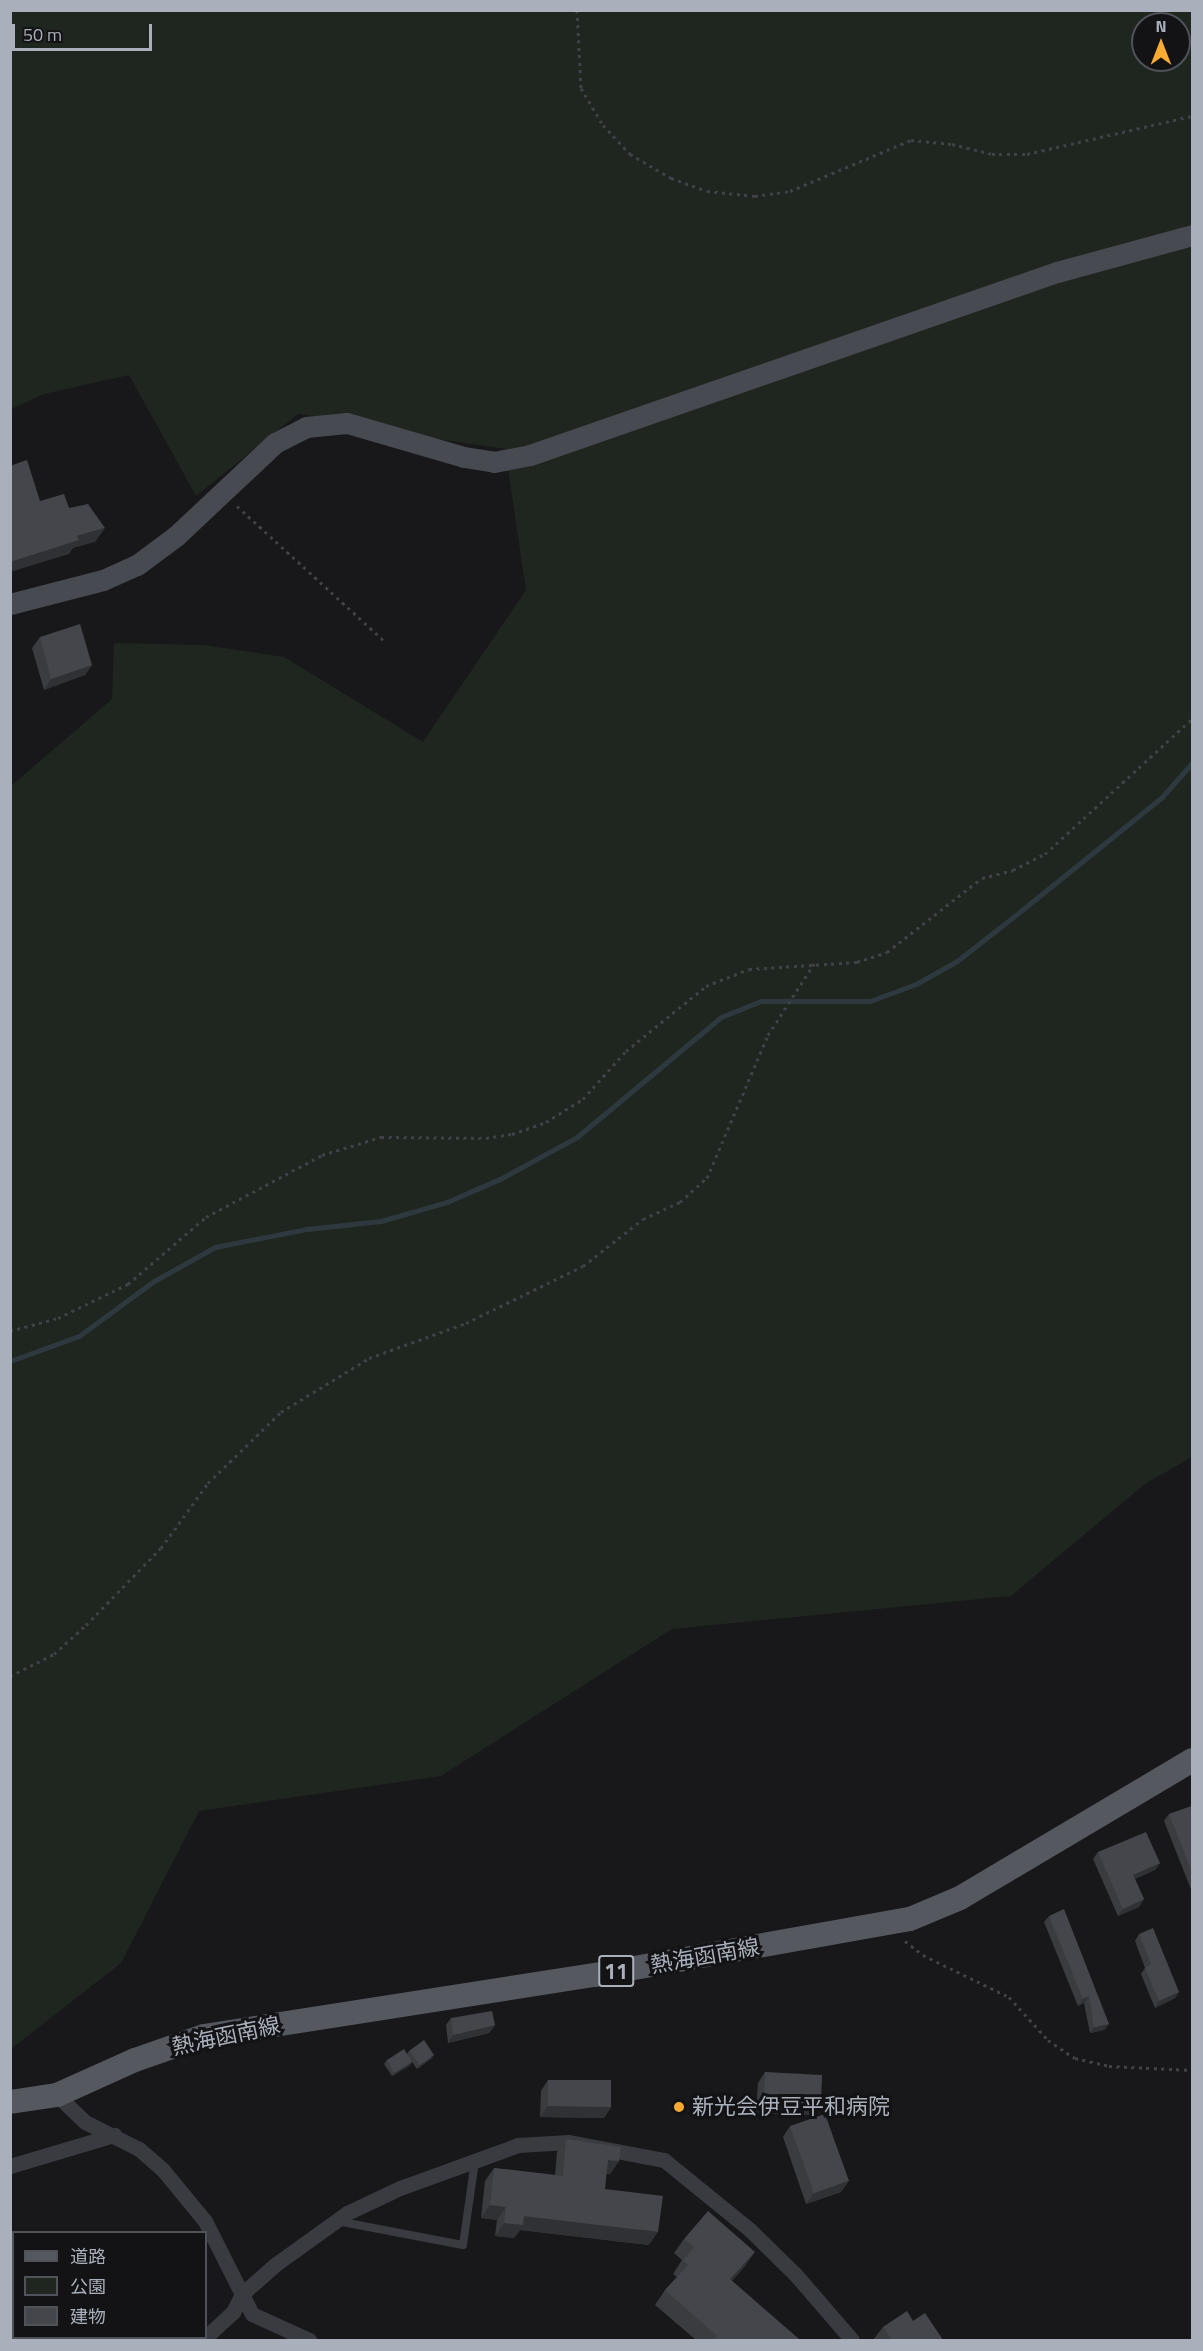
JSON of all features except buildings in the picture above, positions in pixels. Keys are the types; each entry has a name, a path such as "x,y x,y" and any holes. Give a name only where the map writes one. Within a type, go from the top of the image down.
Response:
{"main road":[{"name":"熱海函南線","path":"10,2102 57,2095 135,2060 204,2036 890,1924 960,1898 1192,1760"}],"street":[{"path":"10,604 103,580 137,565 275,443 306,427 347,423 464,457 494,462 531,455 1057,272 1192,235"},
{"path":"57,2095 91,2125 114,2135 146,2154 196,2207 242,2295 257,2318 309,2340"},
{"path":"10,2166 114,2135"},
{"path":"207,2335 233,2312 242,2295 299,2245 334,2221 371,2200 474,2161 518,2145 543,2142 606,2146 664,2160 749,2229 795,2274 852,2340"}],"lane":[{"path":"334,2221 463,2246 474,2161"}],"path":[{"path":"577,10 581,88 603,125 630,154 671,178 707,191 755,196 790,191 911,140 952,144 992,154 1027,154 1192,116"},
{"path":"222,492 382,640"},
{"path":"10,1331 58,1318 128,1284 206,1217 322,1155 381,1137 486,1138 512,1134 546,1122 583,1099 626,1051 706,986 749,969 857,962 887,952 982,878 1013,870 1045,854 1192,719"},
{"path":"10,1676 54,1654 86,1625 161,1548 208,1483 281,1412 369,1358 466,1323 583,1266 643,1219 680,1202 707,1178 717,1160 768,1035 814,964"},
{"path":"890,1924 924,1955 1009,1997 1048,2040 1075,2058 1109,2066 1192,2070"}],"green space":[{"path":"11,11 1192,11 1192,1457 1145,1484 1011,1596 672,1629 441,1776 199,1811 121,1963 11,2049 11,786 112,699 114,643 203,645 284,657 423,742 526,590 505,449 417,436 386,425 298,414 196,496 129,375 44,394 11,409"}],"waterway":[{"path":"10,1361 79,1336 154,1281 215,1247 307,1229 381,1221 447,1202 500,1179 577,1137 721,1017 761,1001 870,1001 916,984 957,961 1022,910 1162,797 1192,763"}],"place":[{"name":"新光会伊豆平和病院","path":"679,2107"}]}
